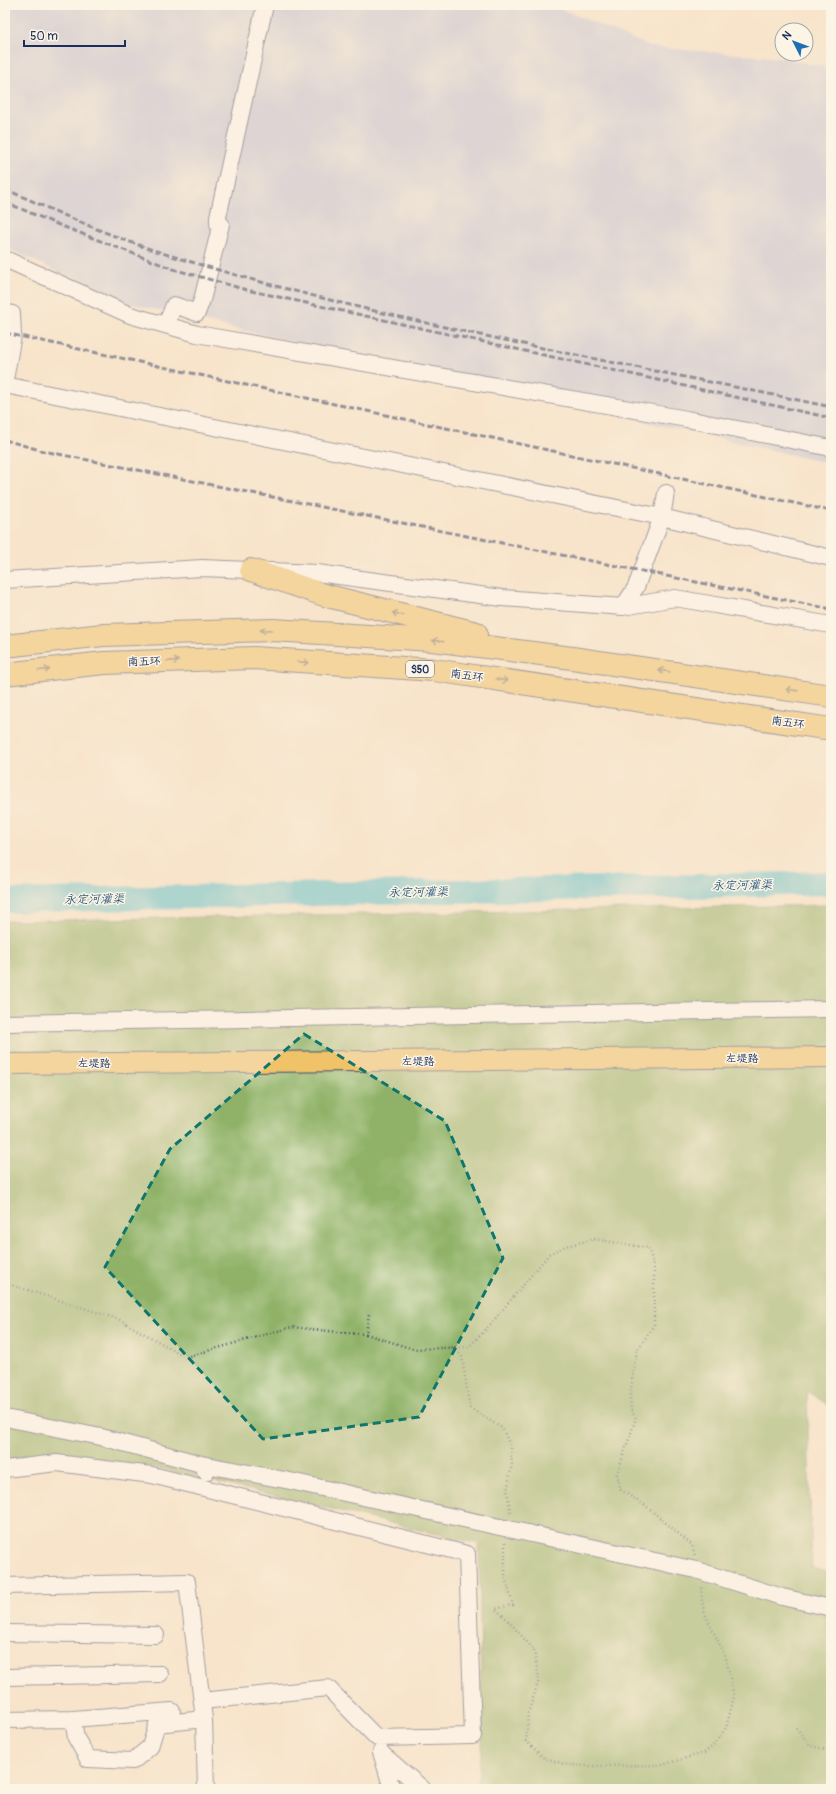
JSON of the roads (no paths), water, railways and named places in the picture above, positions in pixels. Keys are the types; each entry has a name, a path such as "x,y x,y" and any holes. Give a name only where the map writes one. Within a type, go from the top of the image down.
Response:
{"highway":[{"path":"251,570 324,595 572,658"},
{"path":"5,646 103,635 273,630 432,640 572,658 831,696"},
{"name":"南五环","path":"5,674 104,662 254,658 434,670 831,729"}],"main road":[{"name":"左堤路","path":"5,1064 831,1057"}],"street":[{"path":"166,326 174,305 197,313 202,300 221,224 218,223 218,217 265,5"},
{"path":"5,259 130,315 197,334 686,420 831,448"},
{"path":"5,312 12,314 13,334 5,380"},
{"path":"5,385 662,517 831,558"},
{"path":"623,607 636,587 662,517 666,493"},
{"path":"5,580 202,568 317,573 502,598 623,607 675,598 831,626"},
{"path":"5,1023 831,1009"},
{"path":"5,1418 101,1437 201,1464 290,1481 700,1572 782,1597 831,1608"},
{"path":"5,1469 57,1464 152,1475 467,1554 473,1736 379,1745"},
{"path":"201,1464 211,1481"},
{"path":"5,1586 187,1582 204,1719 206,1789"},
{"path":"5,1634 156,1635"},
{"path":"5,1677 160,1674"},
{"path":"202,1701 328,1688 379,1745 423,1789"},
{"path":"5,1720 73,1719 172,1711"},
{"path":"73,1719 76,1738 88,1759 132,1761 150,1747 157,1724 204,1719"},
{"path":"379,1745 392,1789"}],"waterway":[{"name":"永定河灌渠","path":"5,901 831,883"}],"railway":[{"path":"5,189 80,222 156,251 239,276 322,298 491,337 831,407"},
{"path":"5,202 54,223 173,269 247,290 831,418"},
{"path":"5,333 831,511"},
{"path":"5,440 43,451 831,609"}]}
